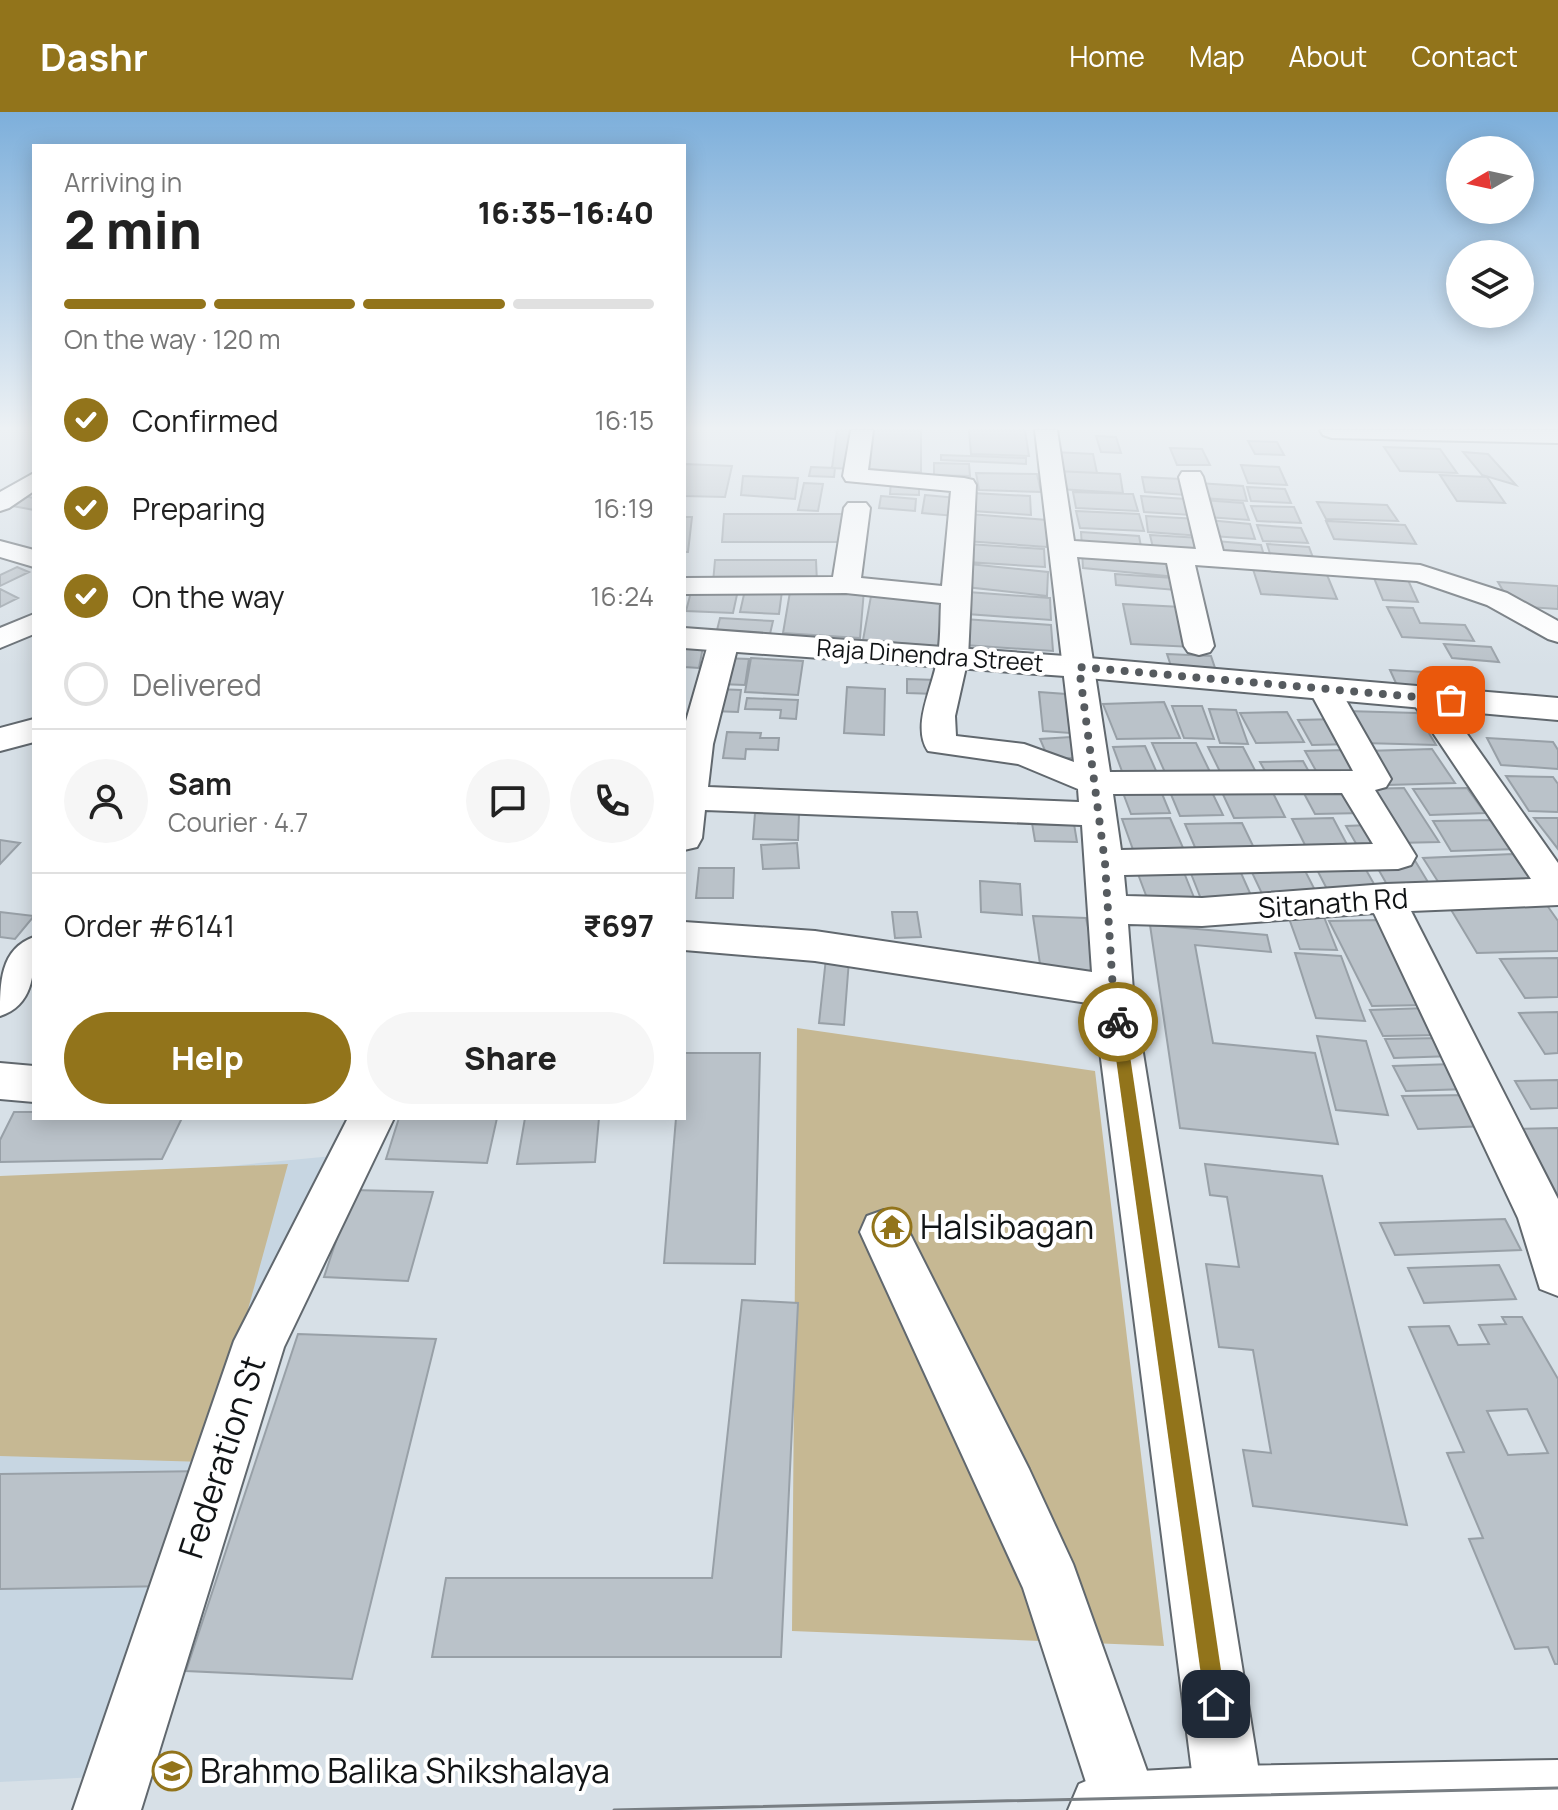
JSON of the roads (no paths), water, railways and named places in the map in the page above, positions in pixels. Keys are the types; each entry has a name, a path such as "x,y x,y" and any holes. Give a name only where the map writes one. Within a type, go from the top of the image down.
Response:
{"main road":[{"name":"Raja Dinendra Street","path":"686,638 1079,667 1558,709"},
{"path":"0,740 32,731"},
{"path":"1117,1809 1230,1803 1558,1797"}],"street":[{"path":"846,585 857,509"},
{"path":"962,509 953,658 939,716 940,744 1024,754 1096,798"},
{"path":"1056,509 1105,863 1113,991 1230,1803"},
{"path":"1199,509 1212,559"},
{"path":"1061,548 1420,573 1497,599 1558,633"},
{"path":"0,549 32,556"},
{"path":"1179,556 1199,646"},
{"path":"686,586 846,585 955,596"},
{"path":"0,639 32,624"},
{"path":"686,827 691,798 690,745 724,641"},
{"path":"691,798 1096,798 1374,779 1324,688"},
{"path":"1425,697 1558,891"},
{"path":"1105,863 1398,856 1353,782"},
{"name":"Sitanath Rd","path":"1109,910 1202,912 1386,898 1558,891"},
{"path":"1386,898 1542,1217 1558,1272"},
{"path":"686,936 815,946 964,971 1113,991"},
{"path":"0,1000 25,954"},
{"path":"0,1081 32,1084"},
{"name":"Federation St","path":"107,1810 260,1341 370,1120"},
{"path":"884,1232 1009,1489 1052,1585 1117,1809"}],"tram line":[{"path":"614,1810 1558,1788"}],"place":[{"name":"Halsibagan","path":"892,1227"},
{"name":"Brahmo Balika Shikshalaya","path":"172,1771"}]}
